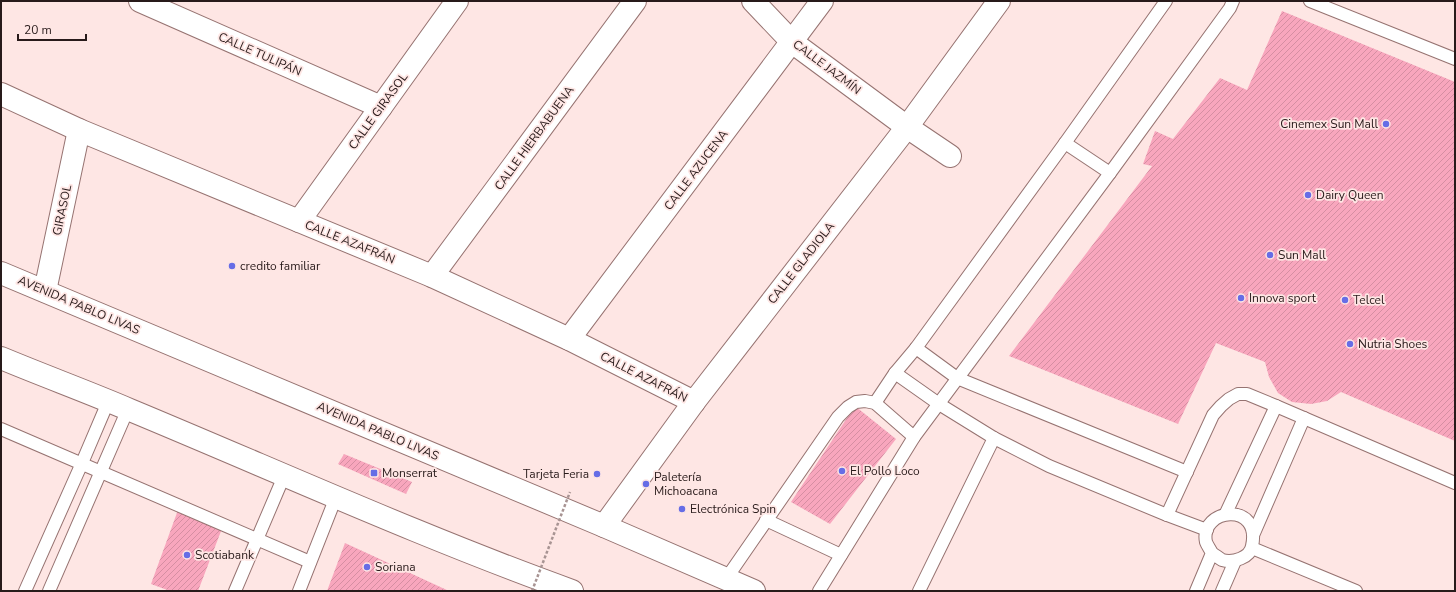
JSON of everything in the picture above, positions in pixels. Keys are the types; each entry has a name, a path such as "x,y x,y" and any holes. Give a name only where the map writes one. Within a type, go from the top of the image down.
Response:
{"street":[{"name":"CALLE TULIPÁN","path":"140,1 381,107"},
{"name":"CALLE GIRASOL","path":"299,221 457,1"},
{"name":"CALLE HIERBABUENA","path":"432,276 635,1"},
{"name":"CALLE JAZMÍN","path":"753,1 792,42 907,127 950,156"},
{"name":"CALLE AZUCENA","path":"569,339 822,1"},
{"name":"CALLE GLADIOLA","path":"604,526 694,402 907,127 999,1"},
{"name":"CALLE AZAFRÁN","path":"1,94 79,130 432,276 569,339 694,402"},
{"name":"GIRASOL","path":"45,291 79,130"},
{"name":"AVENIDA PABLO LIVAS","path":"1,273 604,526 754,591"},
{"path":"1,358 128,409 284,476 508,568 572,591"}],"lane":[{"path":"875,403 895,373 916,348 1065,143 1166,1"},
{"path":"819,591 914,437 1110,174 1230,8 1233,1"},
{"path":"1310,1 1455,59"},
{"path":"1065,143 1110,174"},
{"path":"916,348 957,378 1187,472"},
{"path":"895,373 939,404 994,438 1049,466 1207,530"},
{"path":"1167,515 1213,415 1229,399 1238,394 1247,394 1455,483"},
{"path":"726,579 838,417 848,407 856,402 865,401 875,403 914,437"},
{"path":"25,591 108,402"},
{"path":"1226,514 1276,406"},
{"path":"49,591 128,409"},
{"path":"1254,533 1249,521 1238,514 1226,514 1214,519 1207,530 1206,542 1212,553 1222,560 1235,561 1246,555 1252,548 1254,533 1304,418"},
{"path":"1,429 310,562"},
{"path":"918,591 994,438"},
{"path":"235,591 284,476"},
{"path":"299,591 336,497"},
{"path":"766,520 841,555"},
{"path":"55,524 75,532"},
{"path":"1252,548 1356,591"},
{"path":"1196,591 1212,553"},
{"path":"1222,591 1235,561"}],"path":[{"path":"532,591 570,492"}],"building":[{"name":"Sun Mall","path":"1282,11 1455,82 1455,441 1341,392 1327,401 1311,404 1292,402 1278,393 1269,377 1265,362 1216,343 1178,424 1009,356 1152,166 1143,164 1155,131 1173,139 1220,78 1247,90"},
{"name":"El Pollo Loco","path":"855,406 896,439 830,524 791,502"},
{"name":"Monserrat","path":"344,454 412,482 406,494 338,464"},
{"name":"Scotiabank","path":"178,510 223,526 198,591 170,591 151,584"},
{"name":"Soriana","path":"345,543 449,591 327,591"}],"place":[{"name":"Cinemex Sun Mall","path":"1386,124"},
{"name":"Dairy Queen","path":"1308,195"},
{"name":"Sun Mall","path":"1270,255"},
{"name":"credito familiar","path":"232,266"},
{"name":"Innova sport","path":"1241,298"},
{"name":"Telcel","path":"1345,300"},
{"name":"Nutria Shoes","path":"1350,344"},
{"name":"El Pollo Loco","path":"842,471"},
{"name":"Monserrat","path":"374,473"},
{"name":"Tarjeta Feria","path":"597,474"},
{"name":"Paletería Michoacana","path":"646,484"},
{"name":"Electrónica Spin","path":"682,509"},
{"name":"Scotiabank","path":"187,555"},
{"name":"Soriana","path":"367,567"}]}
